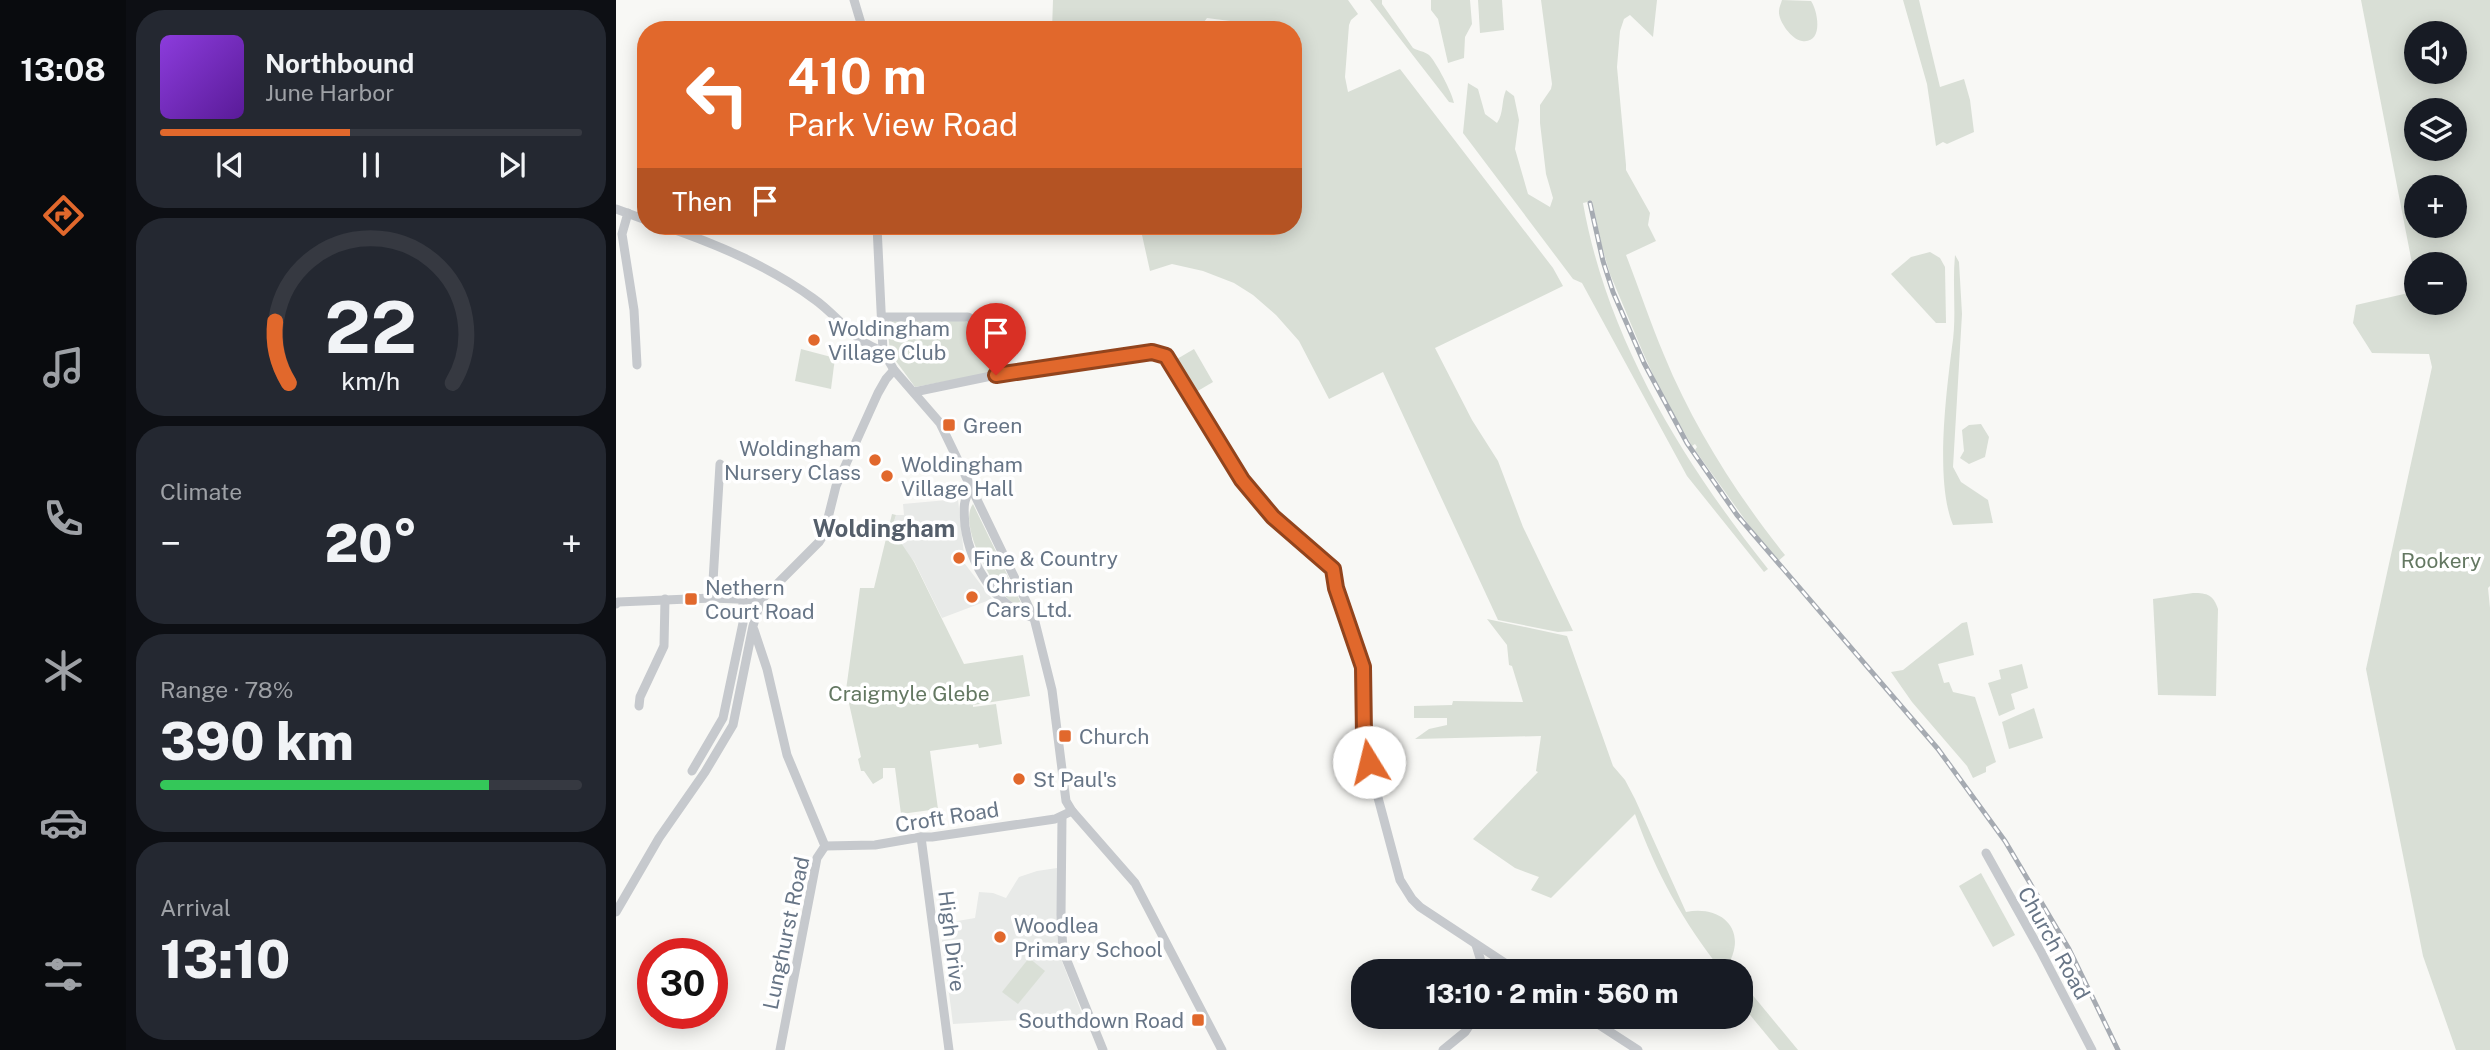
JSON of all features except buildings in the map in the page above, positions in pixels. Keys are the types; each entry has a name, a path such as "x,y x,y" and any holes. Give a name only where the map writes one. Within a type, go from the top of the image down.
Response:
{"street":[{"path":"854,0 860,21"},
{"path":"616,209 637,216"},
{"path":"628,213 622,234 634,310 637,365"},
{"path":"689,235 716,245 782,279 815,300 866,343 883,351"},
{"path":"877,235 883,351 894,370 940,423 1034,618 1052,690 1066,801 1135,883 1222,1050"},
{"path":"882,317 968,317 980,323"},
{"path":"914,392 996,375 1152,352 1166,356 1242,480 1273,517 1333,569 1336,588 1363,667 1365,748 1400,880 1420,907 1498,959"},
{"path":"616,912 659,838 705,772 733,725 753,626 761,600 824,534 836,486 882,386 894,370"},
{"path":"712,598 720,464"},
{"path":"971,489 965,497 963,510 969,549 975,564 1015,610 1034,618"},
{"path":"692,771 723,718 743,623 743,598"},
{"path":"616,604 665,599 761,600"},
{"path":"639,706 640,697 664,646 665,599"},
{"name":"Lunghurst Road","path":"753,626 767,670 787,755 825,846 817,858 780,1050"},
{"name":"Croft Road","path":"825,846 875,845 932,837 1062,817 1072,811"},
{"path":"1062,817 1063,951 1102,1050"},
{"name":"High Drive","path":"921,837 949,1050"},
{"name":"Church Road","path":"1986,853 2092,1050"},
{"path":"1476,945 1480,959"},
{"path":"1443,1050 1467,1029"},
{"path":"1606,1029 1638,1050"}],"shaded area":[{"path":"958,499 965,564 992,599 942,618 914,561 889,538 896,515 904,515 903,504"},
{"name":"Woodlea Primary School","path":"1057,868 1058,951 1083,1016 953,1024 940,924 975,918 979,892 1006,898 1019,877"}],"green space":[{"path":"1053,0 1348,0 1358,14 1349,25 1345,77 1348,92 1400,69 1553,268 1563,286 1435,348 1472,420 1498,461 1523,527 1573,631 1558,632 1498,620 1383,372 1329,399 1299,341 1276,315 1253,295 1234,283 1203,271 1172,264 1150,271 1142,235 1302,235 1302,21 1230,21 1207,18 1205,21 1052,21"},
{"path":"1370,0 1382,0 1382,4 1413,48 1432,59 1454,103 1449,102"},
{"path":"1431,0 1470,0 1472,24 1465,37 1464,58 1448,63 1438,19 1431,10"},
{"path":"1478,0 1502,0 1504,30 1480,33"},
{"path":"1541,0 1657,0 1653,37 1630,15 1624,19 1620,31 1617,67 1626,170 1650,213 1648,225 1656,241 1626,255 1659,343 1688,408 1733,484 1785,555 1776,563 1695,450 1695,444 1692,446 1661,392 1610,274 1592,201 1583,203 1594,253 1610,303 1653,397 1707,486 1768,569 1764,572 1687,476 1582,283 1573,279 1463,133 1468,83 1478,89 1485,114 1497,123 1506,90 1514,96 1519,120 1515,149 1528,194 1550,207 1553,198 1546,174 1540,105 1552,84"},
{"path":"1782,0 1811,1 1816,12 1817,26 1814,37 1809,41 1798,40 1786,29 1779,15"},
{"path":"1903,0 1919,0 1940,87 1964,79 1974,132 1947,144 1943,142 1936,146 1927,84"},
{"name":"Rookery","path":"2361,0 2490,0 2490,1050 2456,1050 2423,956 2366,669 2432,367 2429,354 2372,353 2353,323 2356,305 2404,294 2404,315 2467,315 2467,252 2410,252 2407,238 2467,238 2467,175 2404,175 2404,222"},
{"path":"1930,252 1940,258 1945,267 1946,323 1936,323 1891,274 1911,257"},
{"path":"1955,255 1959,262 1962,314 1953,467 1961,482 1988,500 1993,523 1953,525 1944,486 1944,438 1953,336"},
{"path":"887,321 965,321 987,330 996,372 915,387 890,353"},
{"path":"801,349 835,358 831,389 795,381"},
{"path":"1194,349 1213,382 1196,392 1177,359"},
{"path":"1981,424 1989,437 1985,457 1969,464 1960,458 1964,451 1962,430 1969,425"},
{"path":"973,504 1024,609 1003,594 983,563 970,529 969,515"},
{"name":"Craigmyle Glebe","path":"892,514 896,515 889,537 897,537 914,562 964,664 1023,655 1030,696 973,705 996,704 1002,744 979,748 978,744 930,751 938,809 901,814 895,768 883,768 883,778 873,784 864,771 861,771 858,759 861,757 846,690 860,588 874,588"},
{"path":"2193,593 2209,596 2218,609 2216,696 2158,695 2153,599"},
{"path":"1487,619 1567,636 1613,766 1625,780 1635,799 1686,912 1711,912 1728,923 1735,941 1730,959 1713,959 1695,934 1661,877 1635,814 1551,898 1531,890 1539,877 1515,868 1473,839 1538,772 1541,736 1415,739 1429,729 1447,725 1447,718 1414,718 1414,706 1452,705 1453,701 1523,702 1512,666 1509,665 1507,645"},
{"path":"1967,622 1974,655 1938,664 1944,683 1949,682 1953,692 1975,697 1996,762 1986,767 1986,772 1973,778 1967,766 1912,702 1891,672 1903,670 1962,623"},
{"path":"2022,664 2028,688 2011,694 2015,709 1999,716 1988,683 2001,679 1999,670"},
{"path":"2034,708 2043,738 2009,749 2002,722"},
{"path":"1981,873 2015,935 1993,947 1959,886"},
{"path":"1029,958 1045,971 1018,1004 1002,992"},
{"path":"1753,996 1798,1050 1779,1050 1753,1019"}],"railway":[{"path":"1590,203 1613,292 1644,363 1687,443 1737,515 1938,749 2005,841 2069,949 2118,1050"}],"place":[{"name":"Woldingham Village Club","path":"814,340"},
{"name":"Green","path":"949,425"},
{"name":"Woldingham Nursery Class","path":"875,460"},
{"name":"Woldingham Village Hall","path":"887,476"},
{"name":"Fine & Country","path":"959,558"},
{"name":"Christian Cars Ltd.","path":"972,597"},
{"name":"Nethern Court Road","path":"691,599"},
{"name":"Church","path":"1065,736"},
{"name":"St Paul's","path":"1019,779"},
{"name":"Woodlea Primary School","path":"1000,937"},
{"name":"Southdown Road","path":"1198,1020"}],"district":[{"name":"Woldingham","path":"884,528"}],"route":[{"path":"996,375 1152,352 1166,356 1242,480 1273,517 1333,569 1336,588 1363,667 1364,735 1369,762"}]}
